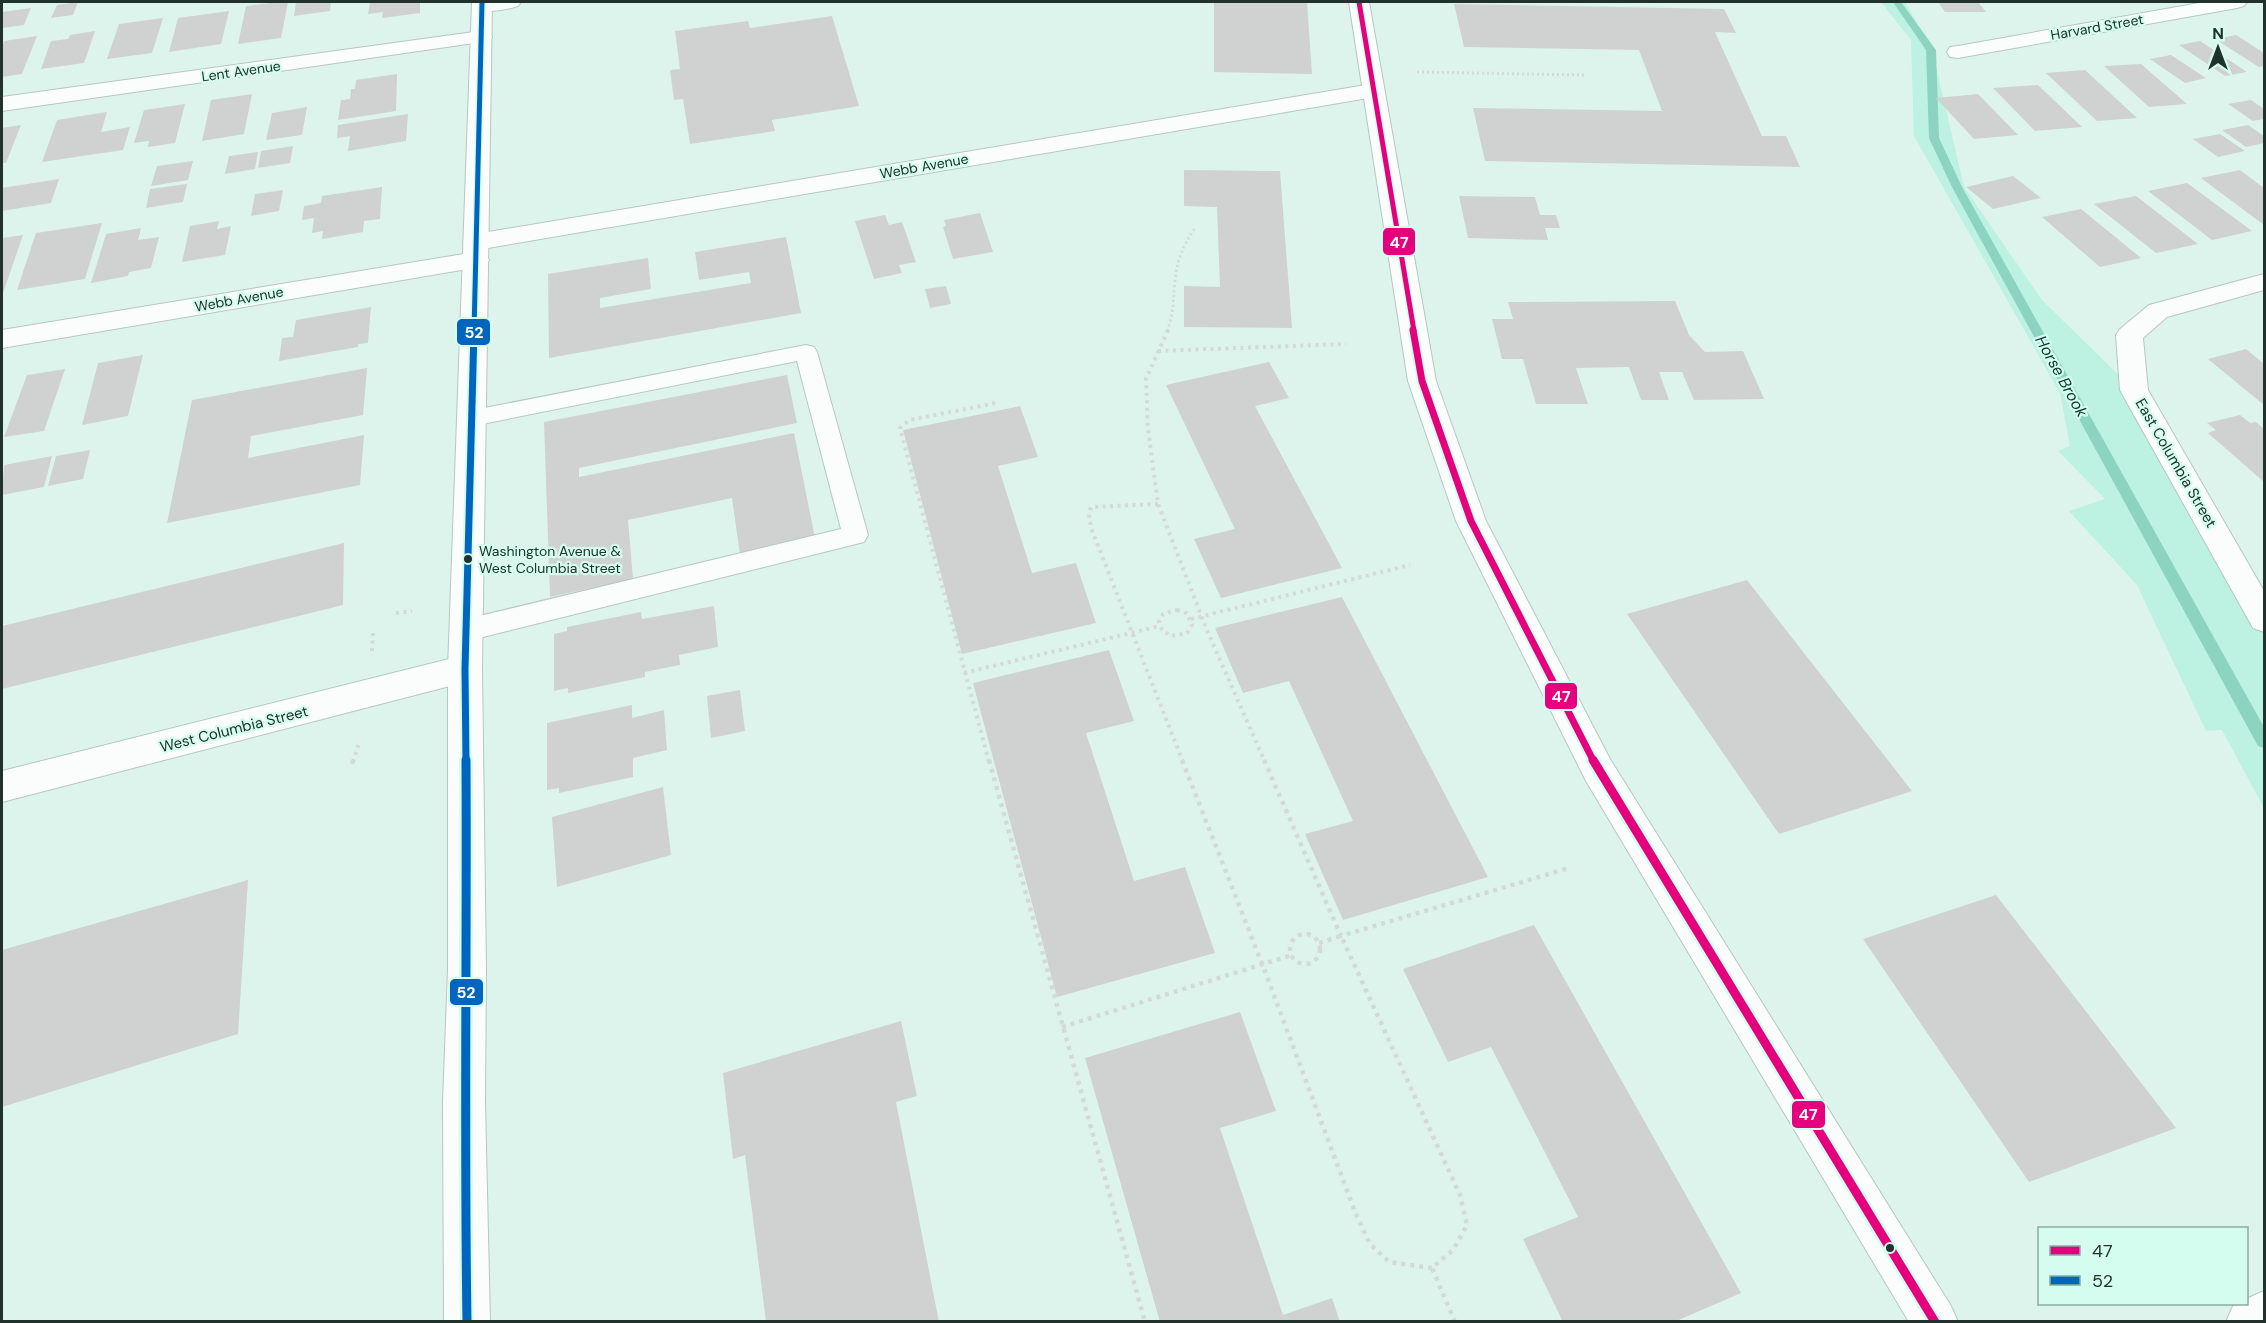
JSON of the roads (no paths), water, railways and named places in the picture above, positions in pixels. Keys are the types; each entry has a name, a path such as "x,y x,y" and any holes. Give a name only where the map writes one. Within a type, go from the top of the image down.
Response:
{"street":[{"path":"468,1322 464,1102 467,969 465,669 482,3 511,2"},
{"path":"1359,2 1422,381 1471,521 1598,770 1935,1322"},
{"name":"Harvard Street","path":"1958,52 2237,2"},
{"name":"Lent Avenue","path":"2,104 481,37"},
{"name":"Webb Avenue","path":"2,339 476,251 1372,91"},
{"name":"East Columbia Street","path":"2265,282 2158,311 2129,335 2134,390 2265,619"},
{"name":"West Columbia Street","path":"2,787 465,669"},
{"path":"2249,1322 2265,1314"}],"lane":[{"path":"466,630 855,535 806,352 472,418"}],"waterway":[{"name":"Horse Brook","path":"1897,2 1931,50 1934,138 1957,187 2264,741"}],"place":[{"name":"Washington Avenue & West Columbia Street","path":"468,559"}]}
